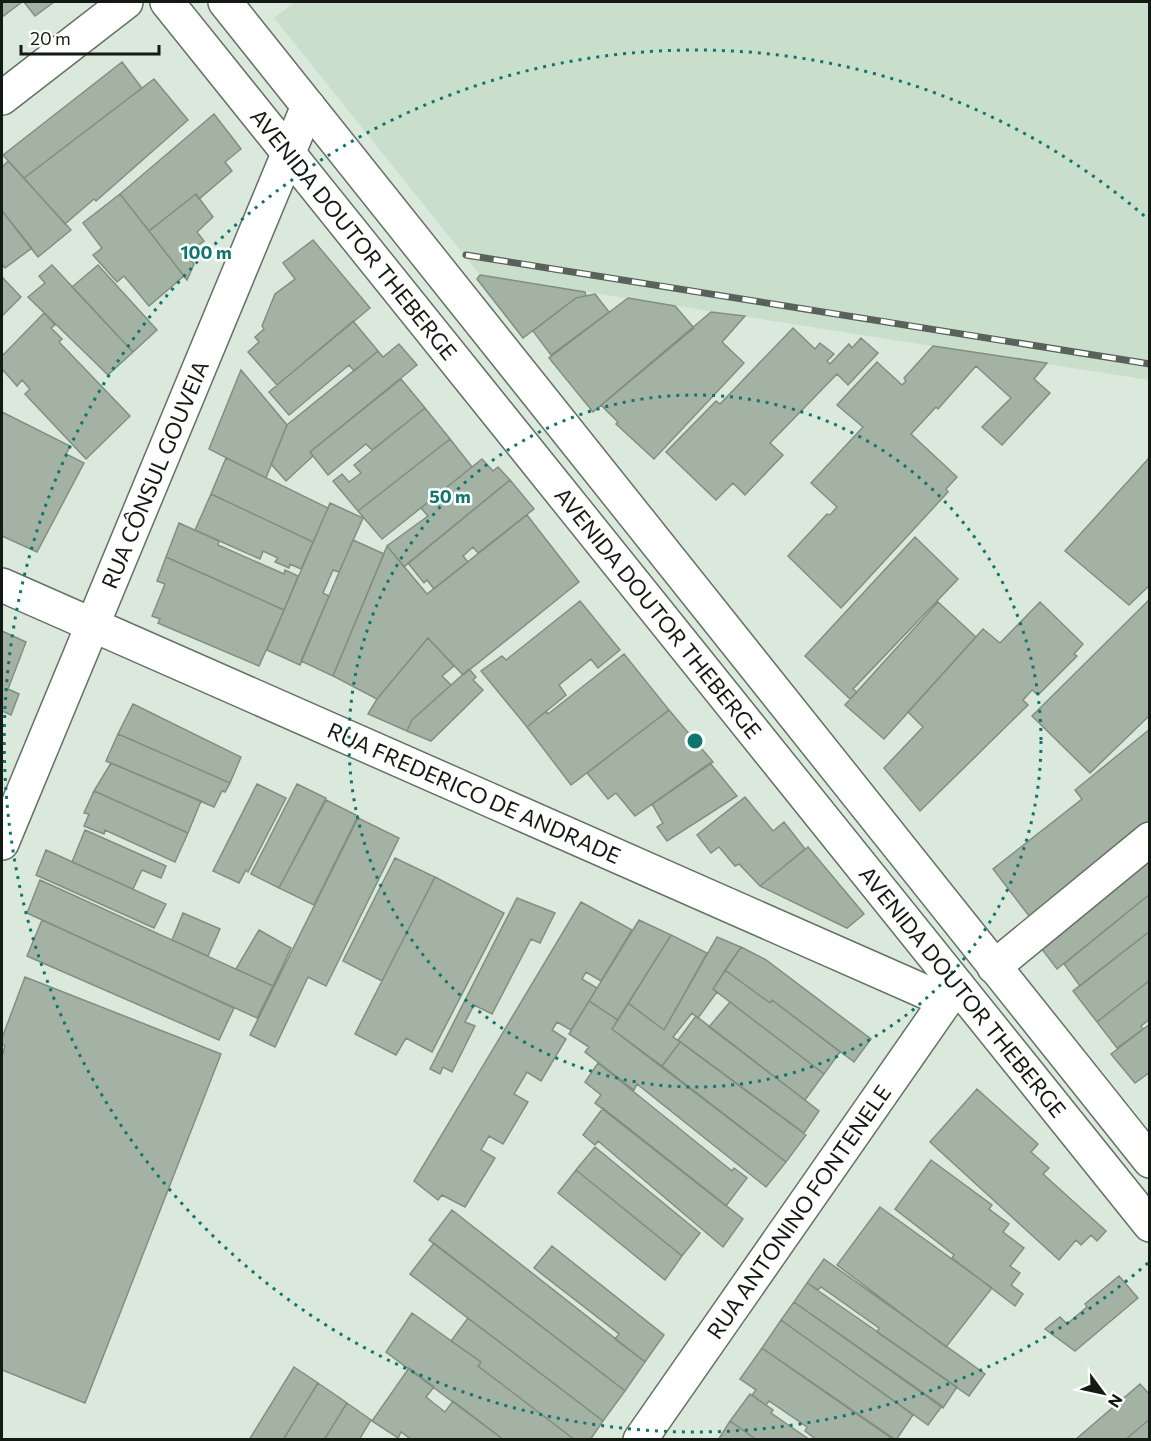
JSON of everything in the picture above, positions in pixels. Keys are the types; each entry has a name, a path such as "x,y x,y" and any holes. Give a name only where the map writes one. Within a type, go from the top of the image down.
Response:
{"main road":[{"path":"2,98 126,2"},
{"name":"AVENIDA DOUTOR THEBERGE","path":"167,2 289,153 952,993 1149,1224"},
{"name":"AVENIDA DOUTOR THEBERGE","path":"229,3 308,106 1149,1161"},
{"name":"RUA CÔNSUL GOUVEIA","path":"2,843 308,106"},
{"name":"RUA FREDERICO DE ANDRADE","path":"2,585 952,993"},
{"path":"994,967 1149,839"},
{"name":"RUA ANTONINO FONTENELE","path":"640,1440 952,993"}],"shaded area":[{"path":"295,2 1149,2 1149,380 480,275 274,18"}],"building":[{"path":"2,2 22,2 2,17"},
{"path":"24,2 54,2 35,16"},
{"path":"122,62 142,88 24,178 3,155"},
{"path":"154,79 188,120 96,201 94,199 65,224 24,178"},
{"path":"214,114 241,149 225,162 232,171 199,199 196,194 149,231 120,194"},
{"path":"8,161 71,230 38,257 2,211 2,167"},
{"path":"120,194 184,276 149,306 124,276 117,282 93,255 102,248 83,223"},
{"path":"196,194 213,217 197,232 204,241 186,254 194,264 187,280 149,231"},
{"path":"2,211 32,248 5,268 2,264"},
{"path":"313,240 370,308 277,385 248,352 259,342 255,337 264,329 262,326 275,294 295,279 283,263"},
{"path":"52,265 133,352 108,375 28,297 45,283 39,276"},
{"path":"98,265 157,330 133,352 72,287"},
{"path":"480,275 585,292 586,296 576,298 523,338 477,279"},
{"path":"2,277 21,297 2,316"},
{"path":"595,294 609,312 551,355 533,331 576,298"},
{"path":"628,298 675,306 694,328 593,412 549,358"},
{"path":"711,312 745,316 722,342 744,363 654,459 616,424 618,422 601,405"},
{"path":"44,313 55,325 51,328 62,339 59,342 130,416 86,459 25,394 30,389 22,380 17,386 2,369 2,356"},
{"path":"353,321 378,351 354,371 349,365 289,415 269,392"},
{"path":"793,328 815,349 820,343 834,354 827,361 830,364 849,344 852,348 861,338 878,353 848,385 837,374 770,443 783,455 745,495 733,483 716,500 666,452 716,401 720,404"},
{"path":"399,344 417,365 310,452 313,456 286,481 271,464 287,425 378,351 383,357"},
{"path":"933,346 1047,363 1034,379 1050,393 1002,445 982,427 1011,398 976,366 938,409 936,407 911,434 957,477 946,489 948,492 841,608 788,556 827,514 830,515 837,507 811,483 863,427 837,405 877,362 902,385 906,381 904,378"},
{"path":"241,370 287,425 266,478 209,449"},
{"path":"401,379 425,408 372,450 366,444 328,475 310,452"},
{"path":"425,408 450,439 358,511 333,481 342,474 349,482 361,473 354,465"},
{"path":"2,412 70,446 66,454 84,463 37,552 2,536"},
{"path":"450,439 472,467 382,539 358,511"},
{"path":"1150,457 1150,585 1129,605 1065,551"},
{"path":"226,458 328,508 313,542 211,494"},
{"path":"482,459 493,471 498,467 510,480 404,567 387,546 428,516 421,508"},
{"path":"510,480 534,509 478,553 473,547 463,556 468,562 434,589 427,580 424,583 408,563"},
{"path":"211,494 313,542 301,569 290,564 289,568 275,562 278,558 263,551 260,559 195,530"},
{"path":"330,503 363,518 339,572 333,570 323,593 329,596 300,665 267,650"},
{"path":"527,515 579,582 463,675 428,638 377,699 333,676 387,546 427,594"},
{"path":"179,523 219,541 218,545 284,574 285,570 298,576 284,610 166,557"},
{"path":"915,537 958,579 853,689 857,692 850,699 805,656"},
{"path":"353,540 384,554 333,676 301,661"},
{"path":"166,557 284,610 259,666 158,623 160,619 152,616 165,584 157,581"},
{"path":"1150,599 1150,715 1090,773 1032,716"},
{"path":"580,601 620,650 598,668 591,659 559,685 566,695 527,727 481,671 502,656 506,660"},
{"path":"938,602 976,637 884,739 845,705"},
{"path":"1040,602 1083,644 1074,654 1077,656 1038,695 1032,690 1023,700 1028,705 920,811 884,768 923,727 908,712 983,629 1000,643"},
{"path":"2,631 26,642 8,689 19,694 11,715 2,711"},
{"path":"428,638 454,666 442,676 451,685 412,720 407,731 368,714 377,699"},
{"path":"624,654 669,710 571,785 527,727 546,711 548,714"},
{"path":"469,669 476,677 473,680 483,690 431,741 407,731 412,720"},
{"path":"133,704 241,757 230,783 118,734"},
{"path":"669,710 713,762 635,816 616,793 608,799 587,773"},
{"path":"1150,729 1150,829 1033,921 993,869 1082,799 1075,790"},
{"path":"118,734 230,783 225,792 222,791 214,807 106,761"},
{"path":"111,763 201,801 188,833 94,791"},
{"path":"710,763 737,796 667,841 657,827 663,823 652,804"},
{"path":"257,784 286,798 248,872 246,870 239,883 213,871"},
{"path":"297,784 326,798 279,888 251,874"},
{"path":"94,791 188,833 175,862 105,830 104,834 84,826 89,814 84,813"},
{"path":"745,797 773,831 784,822 805,849 760,886 739,864 735,866 719,847 711,853 697,835"},
{"path":"326,800 358,816 314,905 279,888"},
{"path":"358,818 399,838 326,986 308,977 275,1047 250,1035"},
{"path":"85,830 166,866 161,878 142,870 133,889 72,862"},
{"path":"808,847 864,914 847,928 760,886"},
{"path":"46,850 166,904 154,928 36,875"},
{"path":"1150,855 1150,894 1057,969 1038,944"},
{"path":"395,858 435,877 382,981 343,961"},
{"path":"435,877 504,913 432,1052 406,1038 396,1055 355,1034"},
{"path":"40,880 273,986 257,1018 27,913"},
{"path":"1150,894 1150,931 1080,986 1064,964"},
{"path":"517,898 555,913 540,943 531,939 492,1014 474,1005 465,1022 475,1026 452,1072 443,1067 440,1074 430,1069"},
{"path":"581,902 632,930 601,981 586,972 582,979 597,988 571,1030 557,1022 552,1030 566,1039 541,1081 527,1072 514,1094 528,1102 503,1144 489,1136 481,1150 495,1158 465,1207 442,1195 438,1200 414,1181"},
{"path":"183,913 220,929 208,956 172,940"},
{"path":"42,920 234,1008 219,1040 27,956"},
{"path":"639,920 671,935 618,1020 589,1001"},
{"path":"259,930 291,948 273,986 236,969"},
{"path":"1150,931 1150,980 1097,1022 1073,991"},
{"path":"671,935 707,953 664,1030 628,1003"},
{"path":"717,937 741,947 713,989 717,992 698,1018 692,1013 673,1037 680,1042 662,1066 612,1029 628,1003 664,1030"},
{"path":"741,947 766,960 871,1039 854,1062 772,1000 770,1003 725,970"},
{"path":"725,970 770,1003 772,1000 840,1052 824,1074 713,989"},
{"path":"25,977 221,1054 85,1403 2,1370 2,1056 5,1046 2,1044 2,1038"},
{"path":"1150,980 1150,1019 1141,1026 1143,1029 1117,1048 1097,1022"},
{"path":"589,1001 618,1020 612,1029 786,1162 766,1187 637,1084 634,1090 585,1052 589,1047 569,1034"},
{"path":"730,1002 824,1074 805,1100 709,1027"},
{"path":"696,1016 819,1111 804,1133 678,1040"},
{"path":"1150,1024 1150,1072 1135,1083 1111,1054"},
{"path":"680,1042 806,1135 786,1162 662,1066"},
{"path":"598,1063 732,1171 734,1168 747,1178 726,1206 595,1103 601,1095 585,1082"},
{"path":"977,1089 1038,1144 1031,1152 1049,1168 1043,1174 1106,1231 1097,1241 1091,1235 1081,1245 1076,1240 1059,1260 930,1142"},
{"path":"603,1108 743,1219 723,1247 598,1141 595,1145 583,1135"},
{"path":"595,1147 700,1233 682,1256 576,1170"},
{"path":"931,1160 992,1205 989,1209 1009,1224 1003,1232 1024,1248 1010,1266 1020,1273 1011,1285 1023,1294 1015,1306 952,1258 954,1255 895,1209"},
{"path":"576,1170 682,1256 665,1280 558,1193"},
{"path":"880,1207 992,1288 946,1347 837,1265"},
{"path":"452,1210 645,1362 625,1391 429,1240"},
{"path":"434,1243 625,1391 603,1421 410,1274"},
{"path":"552,1246 664,1335 645,1362 615,1339 619,1334 534,1268"},
{"path":"824,1259 985,1374 969,1396 877,1332 879,1328 821,1287 818,1290 807,1283"},
{"path":"1119,1276 1138,1298 1075,1351 1045,1329 1060,1317 1067,1324 1087,1307 1085,1304"},
{"path":"807,1283 957,1387 943,1408 794,1302"},
{"path":"794,1302 942,1406 928,1425 781,1320"},
{"path":"412,1313 481,1362 478,1366 575,1440 504,1440 386,1352"},
{"path":"468,1318 603,1421 590,1440 575,1440 478,1366 481,1362 451,1341"},
{"path":"781,1320 913,1415 896,1440 762,1348"},
{"path":"762,1348 894,1440 817,1440 805,1431 807,1427 769,1401 766,1405 752,1395 756,1390 740,1379"},
{"path":"294,1367 318,1383 283,1440 249,1440"},
{"path":"409,1368 434,1387 426,1397 445,1412 453,1401 504,1440 412,1440 401,1432 398,1438 372,1421"},
{"path":"318,1383 347,1403 324,1440 283,1440"},
{"path":"1140,1384 1150,1395 1150,1419 1125,1440 1075,1440"},
{"path":"750,1394 773,1410 771,1413 810,1440 757,1440 730,1421"},
{"path":"347,1403 371,1420 359,1440 324,1440"},
{"path":"1150,1419 1150,1440 1125,1440"},
{"path":"730,1421 757,1440 718,1440"}],"railway":[{"path":"466,255 1150,364"}]}
